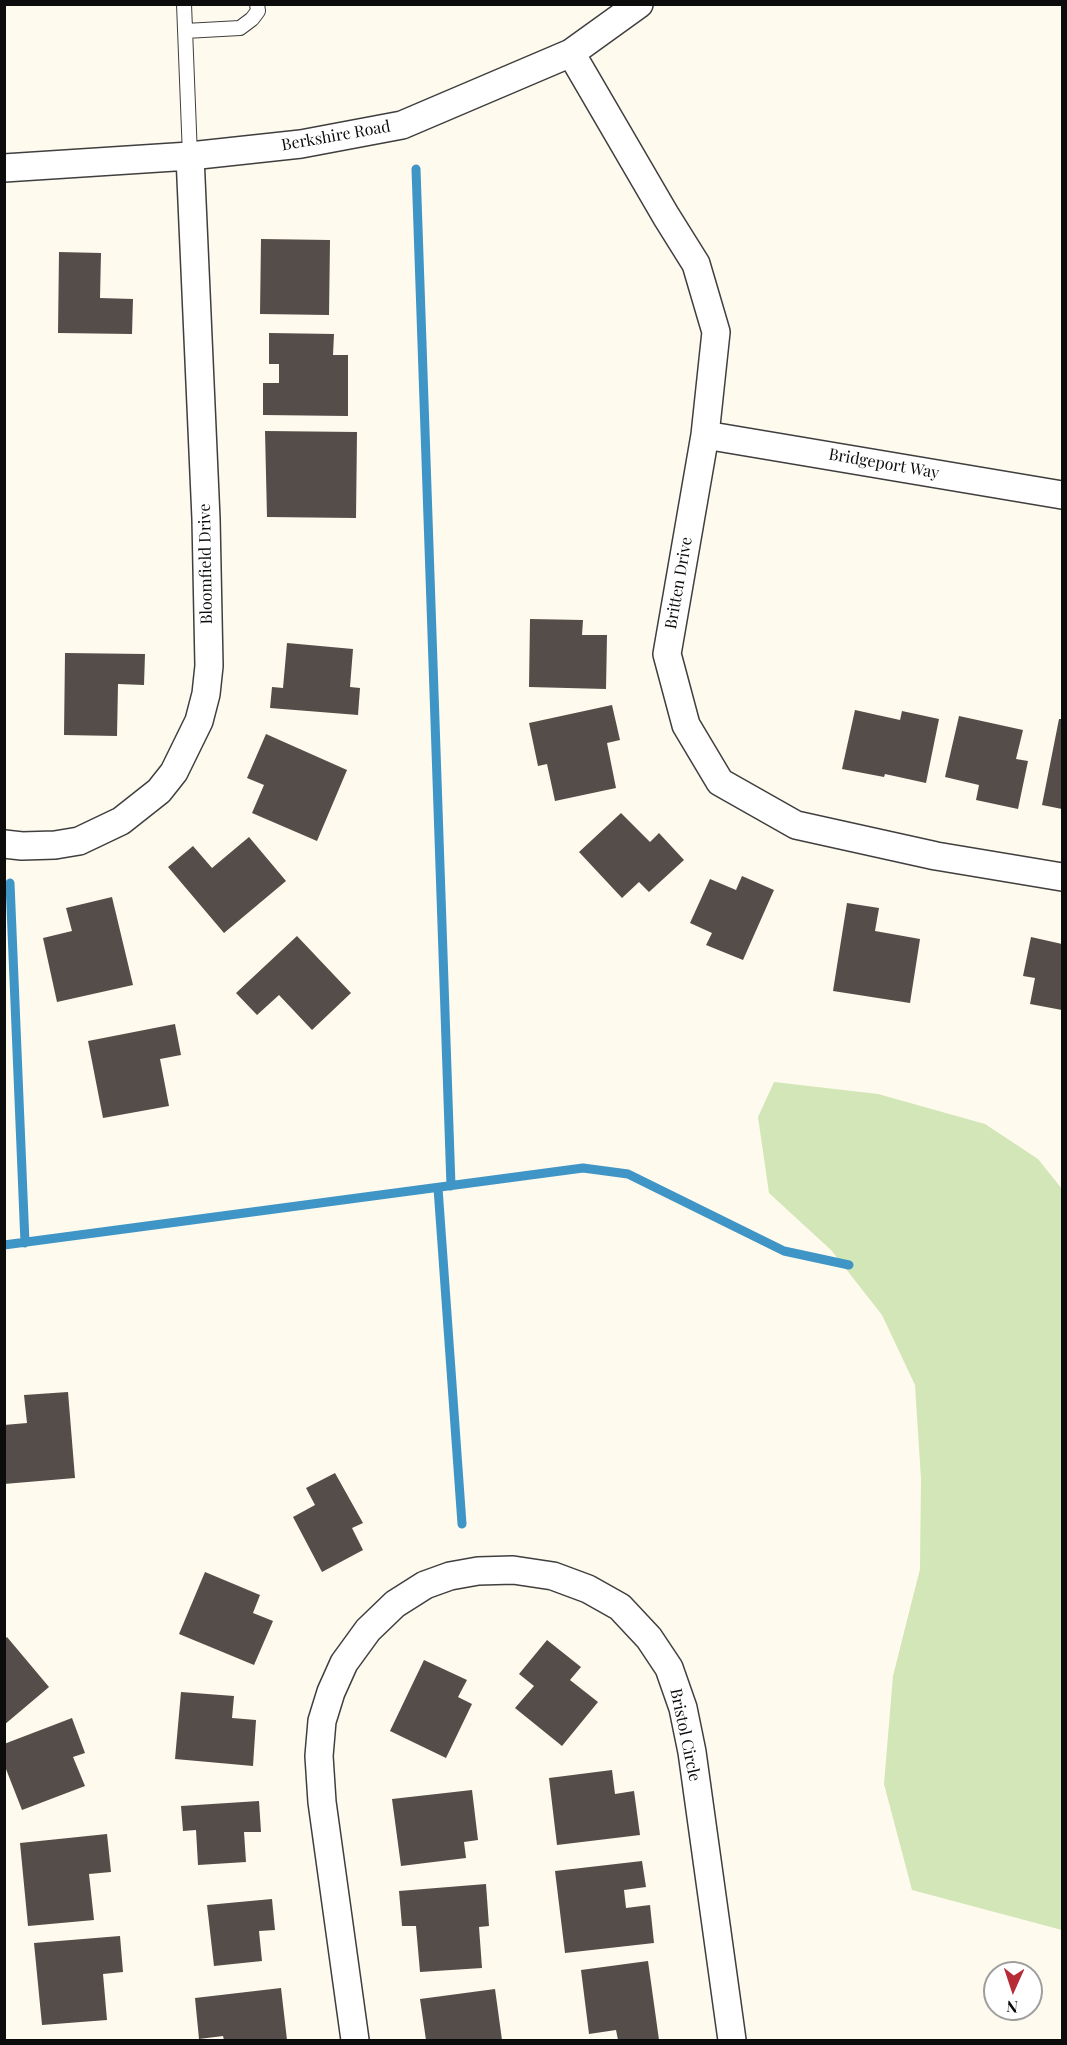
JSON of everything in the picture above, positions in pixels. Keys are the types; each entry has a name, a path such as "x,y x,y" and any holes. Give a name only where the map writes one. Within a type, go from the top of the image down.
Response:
{"street":[{"name":"Berkshire Road","path":"4,168 190,156 301,144 402,125 571,52 639,4"},
{"name":"Britten Drive","path":"571,52 696,264 716,332 705,435 667,654 686,725 720,782 796,825 936,856 1062,877"},
{"name":"Bloomfield Drive","path":"4,844 56,845 79,841 122,821 159,791 174,772 195,730 206,694 209,666 206,519 190,156"},
{"name":"Bridgeport Way","path":"705,435 1062,495"},
{"name":"Bristol Circle","path":"355,2040 319,1756 322,1721 331,1692 344,1663 368,1630 395,1604 425,1586 450,1576 478,1571 513,1570 553,1576 588,1589 620,1607 649,1638 669,1668 683,1708 692,1752 732,2040"}],"lane":[{"path":"184,4 190,156"},
{"path":"185,31 240,28 252,19 258,11 258,4"}],"green space":[{"path":"774,1082 878,1094 985,1124 1038,1159 1062,1189 1062,1930 912,1890 884,1784 893,1676 920,1569 921,1479 915,1385 882,1315 831,1250 769,1193 758,1117"}],"building":[{"path":"261,239 330,240 329,315 260,314"},
{"path":"59,252 101,253 100,298 133,299 132,334 58,333"},
{"path":"269,333 334,334 333,355 348,355 348,416 263,415 263,383 279,383 279,364 269,364"},
{"path":"265,431 357,432 356,518 267,517"},
{"path":"530,619 583,620 582,635 607,635 606,689 529,687"},
{"path":"287,643 353,649 350,687 360,688 358,715 270,708 272,687 283,688"},
{"path":"65,653 145,654 144,685 118,684 117,736 64,735"},
{"path":"612,705 620,740 607,743 616,788 555,801 547,764 538,766 529,723"},
{"path":"855,710 900,720 902,711 939,719 926,783 885,774 884,777 842,769"},
{"path":"959,716 1023,730 1016,759 1028,761 1018,809 976,800 979,785 945,777"},
{"path":"1059,719 1062,719 1062,809 1042,805"},
{"path":"266,734 347,770 317,841 252,813 264,785 247,778"},
{"path":"621,813 650,842 659,833 684,860 649,892 639,882 622,898 579,852"},
{"path":"249,837 286,881 224,933 168,867 193,846 212,868"},
{"path":"742,876 774,890 743,960 706,945 712,933 690,923 710,879 736,890"},
{"path":"112,897 133,985 57,1002 43,938 72,931 66,908"},
{"path":"847,903 879,908 875,931 920,939 910,1003 833,991"},
{"path":"297,936 351,993 312,1030 279,995 257,1015 236,993"},
{"path":"1031,937 1062,944 1062,1010 1030,1004 1035,978 1023,976"},
{"path":"175,1024 181,1055 160,1059 169,1106 103,1118 88,1041"},
{"path":"68,1392 75,1478 4,1484 4,1425 27,1423 24,1395"},
{"path":"335,1473 363,1523 352,1528 363,1550 322,1572 293,1517 315,1505 306,1488"},
{"path":"205,1572 260,1595 253,1613 273,1621 254,1665 179,1634"},
{"path":"7,1637 49,1687 4,1725 4,1640"},
{"path":"547,1640 581,1667 570,1680 598,1702 562,1746 515,1708 534,1686 519,1674"},
{"path":"424,1660 467,1680 458,1697 472,1704 446,1758 390,1731"},
{"path":"181,1692 234,1696 232,1718 256,1720 253,1766 175,1759"},
{"path":"72,1718 85,1753 73,1757 85,1786 22,1810 4,1764 4,1744"},
{"path":"612,1770 615,1794 634,1791 640,1835 557,1845 549,1778"},
{"path":"472,1790 478,1840 464,1842 466,1858 401,1866 392,1799"},
{"path":"259,1801 261,1832 244,1832 246,1862 198,1865 196,1830 183,1831 181,1806"},
{"path":"107,1834 111,1872 89,1874 94,1920 28,1926 20,1843"},
{"path":"642,1861 646,1887 624,1890 626,1908 650,1905 654,1943 565,1953 555,1871"},
{"path":"486,1884 489,1926 479,1927 482,1968 420,1972 416,1926 402,1926 399,1891"},
{"path":"272,1899 275,1930 259,1931 262,1961 214,1966 207,1905"},
{"path":"120,1936 123,1972 103,1974 107,2020 42,2025 34,1943"},
{"path":"648,1961 659,2040 618,2040 616,2030 589,2034 581,1970"},
{"path":"281,1988 287,2040 224,2040 223,2036 199,2039 195,1998"},
{"path":"495,1989 502,2040 426,2040 420,1999"}],"waterway":[{"path":"416,169 451,1186"},
{"path":"10,883 25,1243"},
{"path":"4,1245 583,1168 628,1174 784,1251 849,1265"},
{"path":"438,1188 462,1524"}]}
